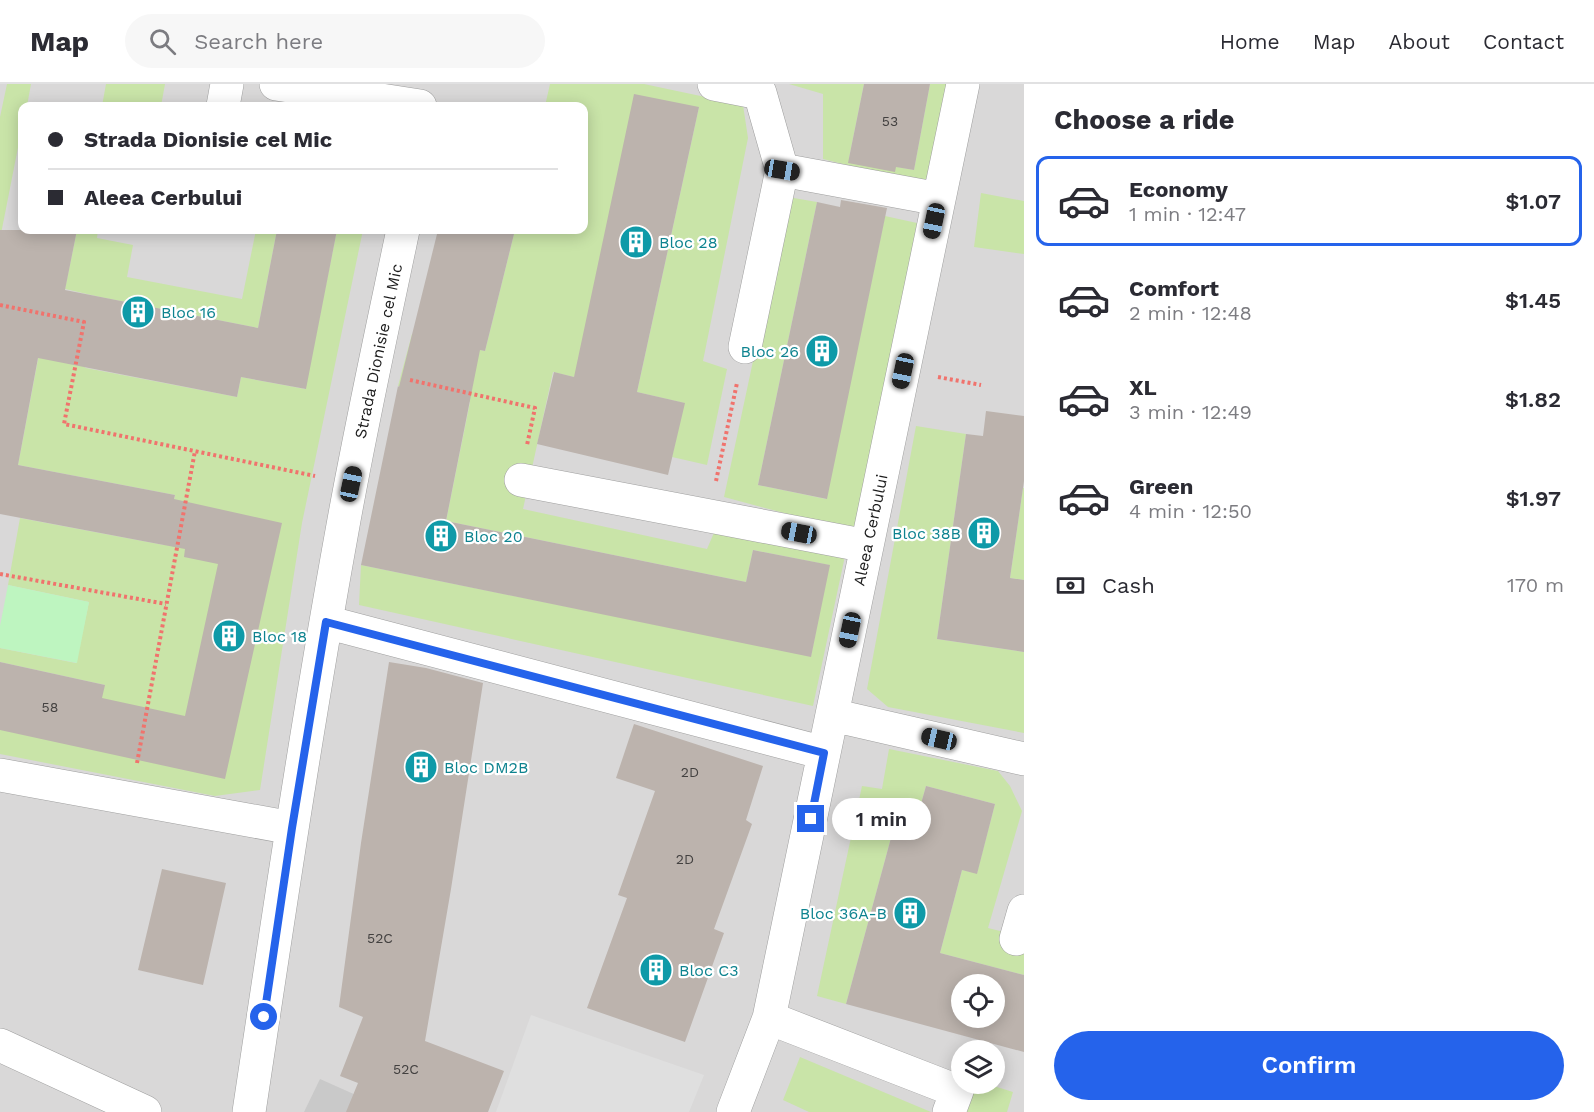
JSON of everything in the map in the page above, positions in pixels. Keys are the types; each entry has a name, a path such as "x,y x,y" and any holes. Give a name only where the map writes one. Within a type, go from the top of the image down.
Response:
{"street":[{"path":"224,102 226,84"},
{"path":"276,84 394,102"},
{"path":"429,102 433,84"},
{"path":"714,84 760,93 782,170 745,347"},
{"name":"Aleea Cerbului","path":"733,1112 770,1018 963,84"},
{"path":"782,170 939,198"},
{"name":"Strada Dionisie cel Mic","path":"249,1112 326,622 351,484 402,234"},
{"path":"521,480 867,546"},
{"path":"326,622 824,753"},
{"path":"832,715 1024,759"},
{"path":"0,775 292,828"},
{"path":"770,1018 957,1091 949,1112"},
{"path":"0,1045 145,1112"}],"path":[{"path":"0,304 84,322 64,424 351,484"},
{"path":"709,516 745,347"},
{"path":"374,371 535,408 521,480"},
{"path":"130,800 195,451"},
{"path":"0,574 166,604"}],"shaded area":[{"path":"0,84 1024,84 1024,1112 0,1112"},
{"path":"531,1015 704,1075 689,1112 496,1112"},
{"path":"320,1079 394,1112 304,1112"}],"green space":[{"path":"7,84 31,84 28,102 18,102 18,147 0,239 0,117"},
{"path":"106,84 165,84 162,102 103,102"},
{"path":"550,84 644,84 743,105 748,138 703,361 727,369 707,465 672,457 684,403 637,392 699,107 574,377 553,372 523,509 707,549 716,528 845,556 813,706 359,605 361,565 811,656 829,565 753,550 746,582 446,521 470,402 398,386 412,334 485,351 514,234 588,234 588,102 546,102"},
{"path":"789,84 864,84 849,158 914,170 930,84 954,84 934,187 823,159 823,94"},
{"path":"981,193 1024,201 1024,254 974,247"},
{"path":"788,197 817,202 758,485 826,499 885,216 917,223 859,533 724,497"},
{"path":"76,234 98,234 97,238 133,245 127,277 242,299 255,234 276,234 258,328 65,289"},
{"path":"336,234 362,234 302,523 260,790 215,796 0,754 0,730 105,685 0,662 0,648 76,663 89,602 8,585 20,518 164,545 175,495 18,465 42,338 86,368 237,397 241,377 305,389"},
{"path":"916,426 966,434 937,639 1024,652 1024,733 888,707 867,689"},
{"path":"1024,488 1024,580 1010,578"},
{"path":"8,585 89,602 77,663 0,648 0,626"},
{"path":"889,749 998,771 1010,786 1022,811 988,928 1024,937 1024,975 940,953 962,870 977,873 995,804 926,786 917,818 898,812 846,1004 817,996 862,786 882,789"},
{"path":"800,1057 931,1112 809,1112 783,1100"},
{"path":"1005,1090 1013,1092 1007,1112 957,1112 963,1094 1005,1094"}],"building":[{"path":"864,84 930,84 914,170 896,167 895,172 848,163"},
{"name":"Bloc 28","path":"634,94 699,107 637,392 685,403 668,475 537,444 554,372 574,377"},
{"name":"Bloc 26","path":"841,200 887,208 827,499 758,485 817,202 840,207"},
{"path":"0,230 18,230 18,234 76,234 65,290 258,328 276,234 336,234 306,389 241,377 237,397 38,358 18,465 175,495 174,499 282,523 225,779 0,730 0,662 105,685 102,698 185,716 218,564 184,557 185,549 0,514"},
{"name":"Bloc 20","path":"437,234 514,234 485,351 480,350 446,521 746,582 753,550 830,565 811,657 361,565 399,387"},
{"name":"Bloc 38B","path":"986,411 1024,416 1024,481 1010,578 1024,580 1024,652 937,639 966,434 983,436"},
{"path":"389,662 426,668 483,683 425,1041 504,1071 488,1112 346,1112 358,1083 340,1076 363,1017 339,1007"},
{"path":"634,724 763,766 746,820 752,824 714,929 724,933 685,1042 587,1008 627,898 618,895 655,791 616,778"},
{"name":"Bloc 36A-B","path":"926,786 995,804 977,874 962,870 940,953 1024,975 1024,1052 1005,1047 1005,1040 980,1040 846,1004 898,812 917,818"},
{"path":"162,869 226,883 203,985 138,970"}],"place":[{"name":"Bloc 28","path":"636,242"},
{"name":"Bloc 16","path":"138,312"},
{"name":"Bloc 26","path":"822,351"},
{"name":"Bloc 38B","path":"984,533"},
{"name":"Bloc 20","path":"441,536"},
{"name":"Bloc 18","path":"229,636"},
{"name":"Bloc DM2B","path":"421,767"},
{"name":"Bloc 36A-B","path":"910,913"},
{"name":"Bloc C3","path":"656,970"}],"route":[{"path":"264,1017 326,622 824,753 811,819"}]}
